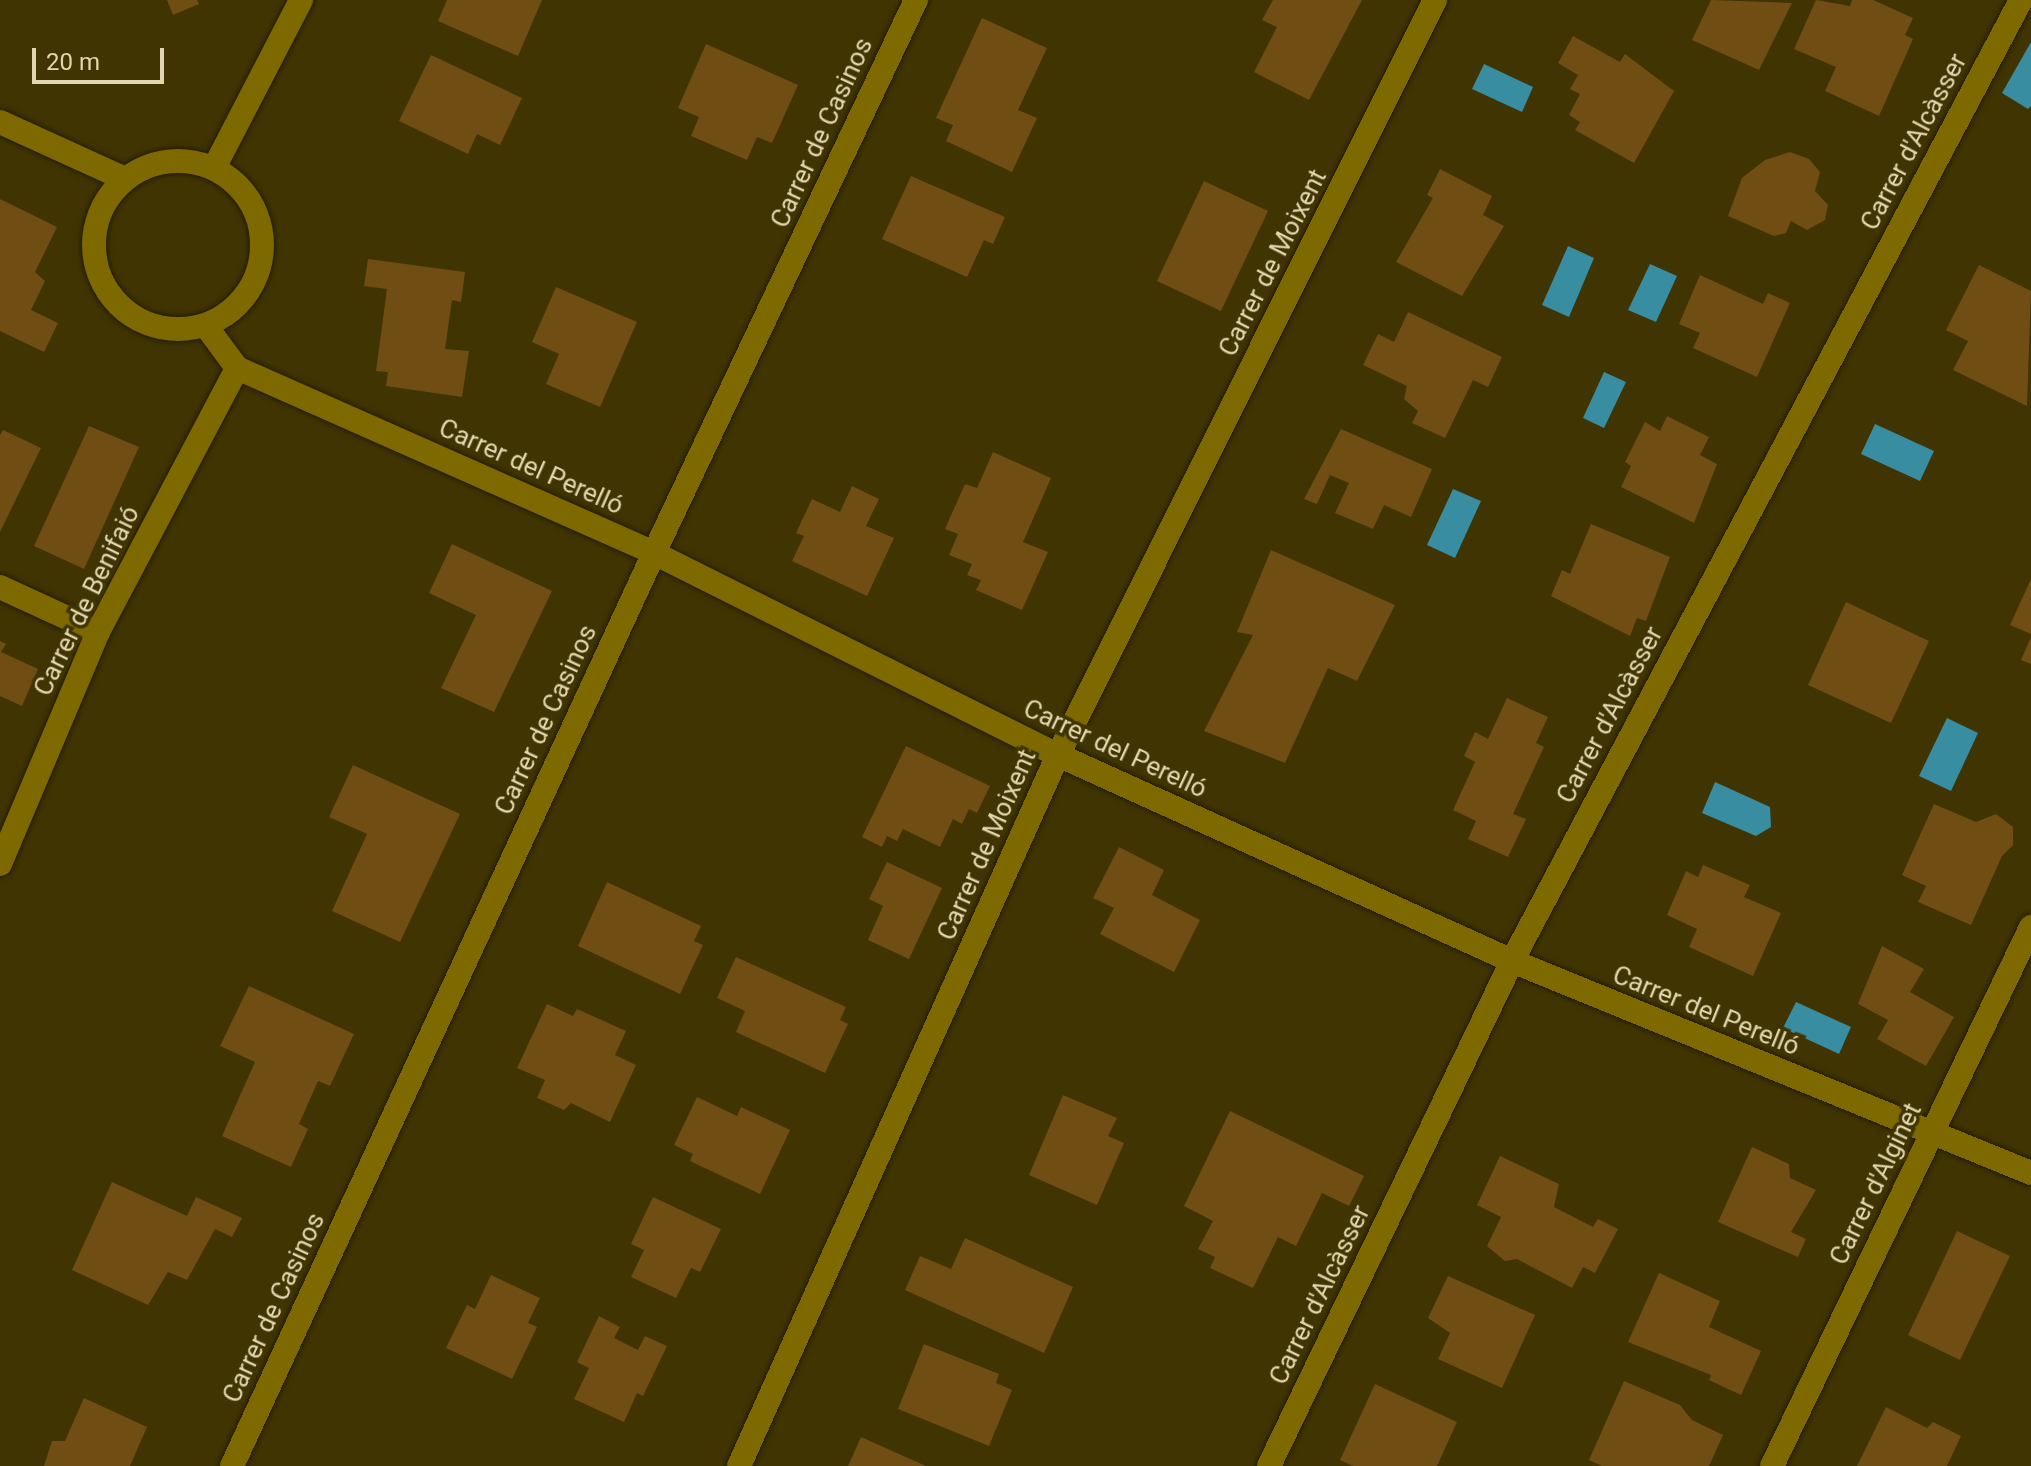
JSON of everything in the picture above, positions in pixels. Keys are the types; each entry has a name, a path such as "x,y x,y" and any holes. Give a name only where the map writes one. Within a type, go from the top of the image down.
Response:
{"street":[{"path":"214,168 301,0"},
{"name":"Carrer de Casinos","path":"232,1466 654,553 916,0"},
{"name":"Carrer de Moixent","path":"739,1466 1058,755 1435,0"},
{"name":"Carrer d'Alcàsser","path":"1269,1466 1512,961 2021,0"},
{"path":"0,122 125,179"},
{"path":"168,160 214,168 238,184 255,208 263,235 261,263 251,290 231,312 206,326 176,330 147,325 122,309 104,286 94,258 95,229 105,201 125,179 168,160"},
{"name":"Carrer del Perelló","path":"206,326 237,368 654,553 1058,755 1512,961 2031,1173"},
{"name":"Carrer de Benifaió","path":"0,864 98,632 237,368"},
{"path":"0,587 98,632"},
{"name":"Carrer d'Alginet","path":"1772,1466 2031,927"}],"water":[{"path":"2031,42 2031,106 2028,109 2002,93"},
{"path":"1484,64 1533,87 1522,112 1472,89"},
{"path":"1568,246 1594,258 1569,317 1542,305"},
{"path":"1650,264 1677,276 1656,322 1628,310"},
{"path":"1604,372 1626,382 1604,428 1583,418"},
{"path":"1875,424 1934,451 1920,481 1861,454"},
{"path":"1453,489 1481,501 1455,558 1427,545"},
{"path":"1947,718 1978,733 1951,791 1919,776"},
{"path":"1715,782 1770,807 1771,827 1756,836 1702,813"},
{"path":"1796,1002 1851,1027 1839,1054 1783,1028"}],"building":[{"path":"167,0 197,0 199,4 173,15"},
{"path":"447,0 542,0 518,56 438,21"},
{"path":"1273,0 1362,0 1309,100 1254,72 1277,27 1262,20"},
{"path":"1711,0 1792,3 1759,70 1692,40"},
{"path":"1816,0 1850,6 1852,0 1873,0 1913,18 1905,35 1913,39 1879,116 1825,91 1836,67 1794,49"},
{"path":"982,18 1047,48 1018,110 1037,118 1012,172 946,141 953,125 936,118"},
{"path":"1573,36 1620,62 1625,54 1674,91 1634,163 1575,130 1580,122 1569,115 1580,94 1570,89 1578,75 1558,63"},
{"path":"706,44 798,85 772,143 757,137 747,160 691,136 699,117 678,108"},
{"path":"431,55 522,98 500,145 477,134 468,154 399,121"},
{"path":"1790,152 1809,159 1820,172 1815,191 1828,205 1825,220 1807,230 1791,221 1786,233 1774,236 1728,216 1742,178 1765,160"},
{"path":"1440,169 1492,196 1483,215 1504,226 1462,296 1396,262 1433,198 1427,195"},
{"path":"911,176 1005,217 993,244 984,240 967,277 882,239"},
{"path":"1204,181 1268,211 1221,311 1157,281"},
{"path":"0,199 57,227 35,272 45,281 31,310 58,323 44,352 0,331"},
{"path":"368,259 465,272 461,302 452,300 445,349 469,351 462,397 386,386 388,372 376,371 387,289 364,286"},
{"path":"1979,265 2031,291 2027,406 1953,370 1968,341 1946,330"},
{"path":"1700,275 1763,304 1768,293 1790,303 1757,377 1693,348 1700,333 1679,324"},
{"path":"556,287 637,322 600,407 546,384 559,354 532,342"},
{"path":"1408,312 1502,357 1488,387 1473,380 1445,438 1412,423 1418,411 1404,399 1407,386 1363,365 1378,334 1394,342"},
{"path":"1667,416 1709,437 1700,455 1717,464 1694,523 1621,487 1631,466 1625,462 1645,422 1660,431"},
{"path":"89,426 139,447 84,569 34,546"},
{"path":"1341,429 1432,469 1411,517 1384,505 1373,529 1335,513 1349,483 1330,475 1317,504 1304,499"},
{"path":"3,430 41,448 0,532 0,435"},
{"path":"993,452 1051,478 1023,542 1048,552 1022,610 976,590 981,580 967,575 972,564 949,555 958,534 945,529 965,484 977,488"},
{"path":"852,486 879,499 866,526 894,538 867,596 792,561 804,536 796,533 812,499 840,512"},
{"path":"1591,524 1670,557 1646,621 1637,618 1630,636 1551,596 1562,570 1570,574"},
{"path":"452,544 552,591 494,712 441,688 476,615 429,593"},
{"path":"1271,550 1395,605 1357,681 1328,668 1285,763 1204,731 1253,635 1237,632"},
{"path":"2031,579 2031,634 2010,625"},
{"path":"1846,602 1929,641 1891,723 1808,685"},
{"path":"2031,637 2031,664 2021,660"},
{"path":"0,641 6,644 1,652 38,669 22,706 0,696"},
{"path":"1507,698 1548,717 1536,743 1544,747 1513,814 1526,819 1508,857 1468,839 1476,821 1453,810 1475,762 1464,756 1475,732 1488,739"},
{"path":"906,746 990,786 977,813 969,809 962,824 953,819 940,847 903,829 897,841 887,836 882,847 862,837"},
{"path":"353,765 460,814 400,942 332,911 367,834 329,817"},
{"path":"1934,804 1976,822 1996,814 2013,827 2013,845 2002,856 1971,925 1918,902 1926,886 1902,875"},
{"path":"1119,847 1164,870 1152,895 1200,920 1174,972 1100,934 1114,908 1093,898"},
{"path":"887,862 942,888 909,959 868,940 883,906 869,899"},
{"path":"1703,865 1750,885 1744,897 1781,913 1753,976 1689,947 1697,929 1667,915 1686,871 1698,877"},
{"path":"607,882 701,926 694,941 703,945 680,994 578,946"},
{"path":"1882,946 1924,969 1910,992 1954,1017 1926,1066 1877,1039 1888,1020 1858,1004"},
{"path":"736,957 846,1007 840,1020 848,1024 825,1073 736,1032 745,1011 717,998"},
{"path":"249,986 354,1034 330,1086 318,1081 299,1124 308,1129 291,1167 222,1136 255,1062 220,1046"},
{"path":"547,1004 573,1016 577,1009 626,1031 615,1055 636,1065 610,1122 571,1103 564,1110 537,1098 545,1080 517,1068"},
{"path":"1063,1095 1117,1118 1108,1136 1124,1143 1097,1205 1029,1175"},
{"path":"697,1097 737,1116 741,1107 790,1130 760,1194 690,1161 693,1154 674,1145"},
{"path":"1230,1111 1364,1176 1349,1206 1322,1193 1296,1246 1278,1237 1253,1288 1210,1268 1215,1257 1198,1249 1213,1221 1184,1206"},
{"path":"1752,1147 1789,1164 1790,1178 1816,1190 1791,1232 1806,1239 1798,1257 1718,1222"},
{"path":"1500,1156 1559,1184 1554,1207 1593,1227 1598,1219 1618,1229 1595,1273 1583,1267 1572,1288 1517,1259 1505,1261 1487,1246 1501,1217 1477,1205"},
{"path":"112,1182 187,1216 196,1197 242,1218 232,1237 215,1229 187,1280 168,1272 148,1305 72,1270"},
{"path":"653,1197 721,1229 700,1272 691,1268 676,1298 631,1277 644,1250 631,1244"},
{"path":"1957,1231 2010,1256 1960,1360 1908,1335"},
{"path":"965,1238 1073,1287 1044,1353 905,1290 920,1256 951,1269"},
{"path":"1659,1273 1720,1301 1709,1327 1761,1351 1741,1395 1709,1380 1711,1375 1628,1342"},
{"path":"491,1275 540,1298 528,1323 537,1327 512,1379 446,1348 467,1305 475,1309"},
{"path":"1448,1276 1535,1315 1502,1388 1438,1359 1450,1333 1428,1318"},
{"path":"599,1316 620,1327 614,1338 638,1350 645,1336 667,1346 643,1396 637,1393 624,1422 574,1399 589,1368 577,1362"},
{"path":"924,1344 999,1374 996,1383 1012,1390 989,1446 898,1409"},
{"path":"1624,1381 1680,1405 1692,1420 1723,1435 1709,1466 1602,1466 1589,1460"},
{"path":"1375,1384 1457,1422 1437,1466 1353,1466 1340,1460"},
{"path":"84,1398 147,1427 130,1466 44,1466 52,1441 65,1441"},
{"path":"1886,1407 1927,1428 1933,1422 1961,1436 1947,1466 1857,1466"},
{"path":"861,1437 926,1466 848,1466"}]}
